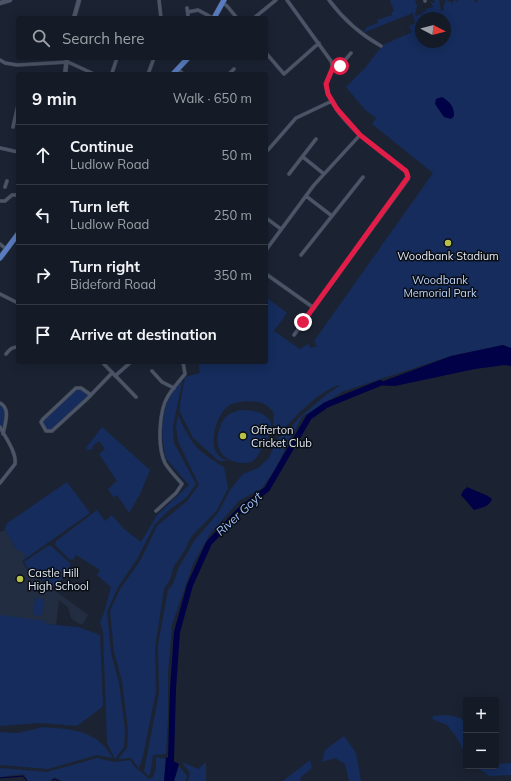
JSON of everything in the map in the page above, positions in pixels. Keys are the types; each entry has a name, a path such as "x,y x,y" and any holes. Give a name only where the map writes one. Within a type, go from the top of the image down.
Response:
{"main road":[{"path":"214,16 224,1"},
{"path":"175,72 186,60"},
{"path":"0,258 16,236"}],"street":[{"path":"0,3 8,0"},
{"path":"75,16 79,0"},
{"path":"256,16 276,0"},
{"path":"287,0 326,52 331,61 333,67 326,84 328,94 342,117 360,135 408,174 408,179 294,335"},
{"path":"329,0 341,15 368,38 380,46"},
{"path":"159,1 161,16"},
{"path":"224,1 235,16"},
{"path":"188,12 198,10 209,16"},
{"path":"268,55 284,74 319,44"},
{"path":"333,67 340,66 351,53"},
{"path":"0,60 5,63 17,65 67,60 90,72"},
{"path":"65,72 67,60"},
{"path":"112,72 116,60"},
{"path":"149,72 152,60"},
{"path":"178,69 181,72"},
{"path":"231,72 234,69"},
{"path":"268,150 296,118 332,101"},
{"path":"13,127 16,114"},
{"path":"268,247 324,174 360,135"},
{"path":"289,174 316,140"},
{"path":"0,148 16,152"},
{"path":"303,157 324,174"},
{"path":"301,254 363,177"},
{"path":"0,183 6,184"},
{"path":"0,201 5,201 12,195 16,195"},
{"path":"306,196 332,216"},
{"path":"268,219 281,229"},
{"path":"0,244 6,249"},
{"path":"268,275 314,308"},
{"path":"0,294 16,302"},
{"path":"6,354 13,347 16,347"},
{"path":"104,364 136,397"},
{"path":"115,376 129,364"},
{"path":"156,511 176,493 182,484 165,463 162,452 160,429 162,412 167,397 185,374 183,364"},
{"path":"152,371 162,382 174,388"},
{"path":"91,395 81,388 76,388 43,419 41,422 46,431 52,431 91,395 112,373"},
{"path":"0,403 4,405 7,410 4,435 0,438"},
{"path":"0,427 14,454 15,461 15,464 0,483"}],"shaded area":[{"path":"442,97 452,107 454,116 451,119 444,117 435,104 436,99"},
{"path":"503,345 511,348 511,366 505,365 475,369 395,386 373,385 451,356"},
{"path":"467,487 488,496 492,499 491,502 484,507 474,510 461,495"},
{"name":"Castle Hill High School","path":"5,530 16,549 27,554 22,561 27,570 88,615 82,625 71,618 68,607 59,600 56,625 0,620 0,531"},
{"path":"166,757 179,764 174,781 164,781"}],"green space":[{"name":"Woodbank Memorial Park","path":"390,0 415,0 417,6 415,12 415,23 413,13 364,32 367,27 378,23 377,20 392,15 392,12 394,11"},
{"name":"Woodbank Memorial Park","path":"434,0 439,0 441,11 444,10 443,8 446,0 448,0 447,2 451,1 452,4 453,1 456,0 458,2 458,0 476,0 474,2 477,2 477,0 511,0 511,348 503,345 451,356 344,391 302,417 274,471 262,488 239,501 210,534 193,564 172,625 168,673 166,754 153,755 150,775 147,775 144,771 159,693 158,645 168,590 173,584 178,569 194,541 218,513 230,490 243,474 258,468 269,458 276,440 327,394 341,385 333,387 308,404 280,433 273,425 274,413 264,404 249,401 230,405 221,415 214,433 214,445 217,454 228,461 219,461 193,438 180,412 185,377 200,373 198,364 268,364 268,299 287,313 274,331 300,349 308,344 311,348 317,346 314,341 433,173 372,124 376,118 365,110 346,87 364,69 383,45 412,32 409,26 415,23 415,48 451,48 451,12 425,12 426,9 433,7 431,2 435,3"},
{"path":"183,378 173,426 174,443 196,484 186,498 169,510 155,524 137,559 118,587 107,612 111,653 119,683 125,730 124,747 115,759 107,743 103,632 100,622 111,587 97,575 100,570 76,555 73,560 69,559 55,545 56,541 97,510 105,521 112,515 124,529 141,542 157,515 189,485 166,459 162,436 166,405 170,395"},
{"path":"79,387 91,395 52,431 47,431 41,420"},
{"path":"0,404 3,406 5,411 4,426 1,426 0,424"},
{"path":"249,410 261,413 271,422 270,433 265,443 256,458 249,463 229,460 224,456 218,446 218,434 223,420 233,412"},
{"path":"178,415 193,443 210,458 224,467 228,488 217,510 191,537 185,550 174,566 170,580 164,589 155,648 156,692 143,756 139,768 131,758 118,759 127,748 128,730 122,681 114,652 110,611 120,589 140,561 157,526 187,501 199,485 178,441 176,426"},
{"path":"102,427 150,470 140,494 129,513 117,495 113,497 108,489 117,481 99,454 105,449 99,441 92,447 93,449 88,450 86,448"},
{"path":"67,482 90,513 22,561 26,554 16,549 5,530 6,524"},
{"path":"48,546 51,546 71,564 59,584 53,587 28,569 24,562"},
{"path":"35,598 44,599 42,616 33,615"},
{"path":"0,615 46,621 46,624 78,627 100,635 103,705 101,708 77,726 40,723 0,726"},
{"path":"447,715 461,718 463,721 463,749 447,725 432,719 433,716"},
{"path":"43,727 75,731 90,736 103,745 113,758 97,755 48,769 0,765 0,732 18,733"},
{"path":"344,736 356,753 361,781 349,781 345,764 335,758 322,762 325,750"},
{"path":"156,757 166,759 164,781 62,781 54,777 50,781 28,781 24,774 0,777 0,768 47,772 97,758 114,762 130,760 134,766 149,779 153,777 156,768"},
{"path":"310,760 312,768 301,777 300,781 283,781"},
{"path":"182,762 198,769 206,762 206,781 188,781 190,773"},
{"path":"511,763 511,775 489,776 479,769 499,769 499,764"},
{"path":"179,766 187,776 185,781 174,781"}],"waterway":[{"name":"River Goyt","path":"169,781 177,632 190,585 209,543 240,510 267,489 309,417 326,405 380,383"},
{"path":"0,778 23,776 27,781"},
{"path":"52,781 54,779 59,781"}],"place":[{"name":"Woodbank Stadium","path":"448,243"},
{"name":"Offerton Cricket Club","path":"243,436"},
{"name":"Castle Hill High School","path":"20,579"}],"route":[{"path":"303,322 408,179 408,174 406,171 360,135 342,117 337,109 328,94 326,84 333,67 340,66"}]}
